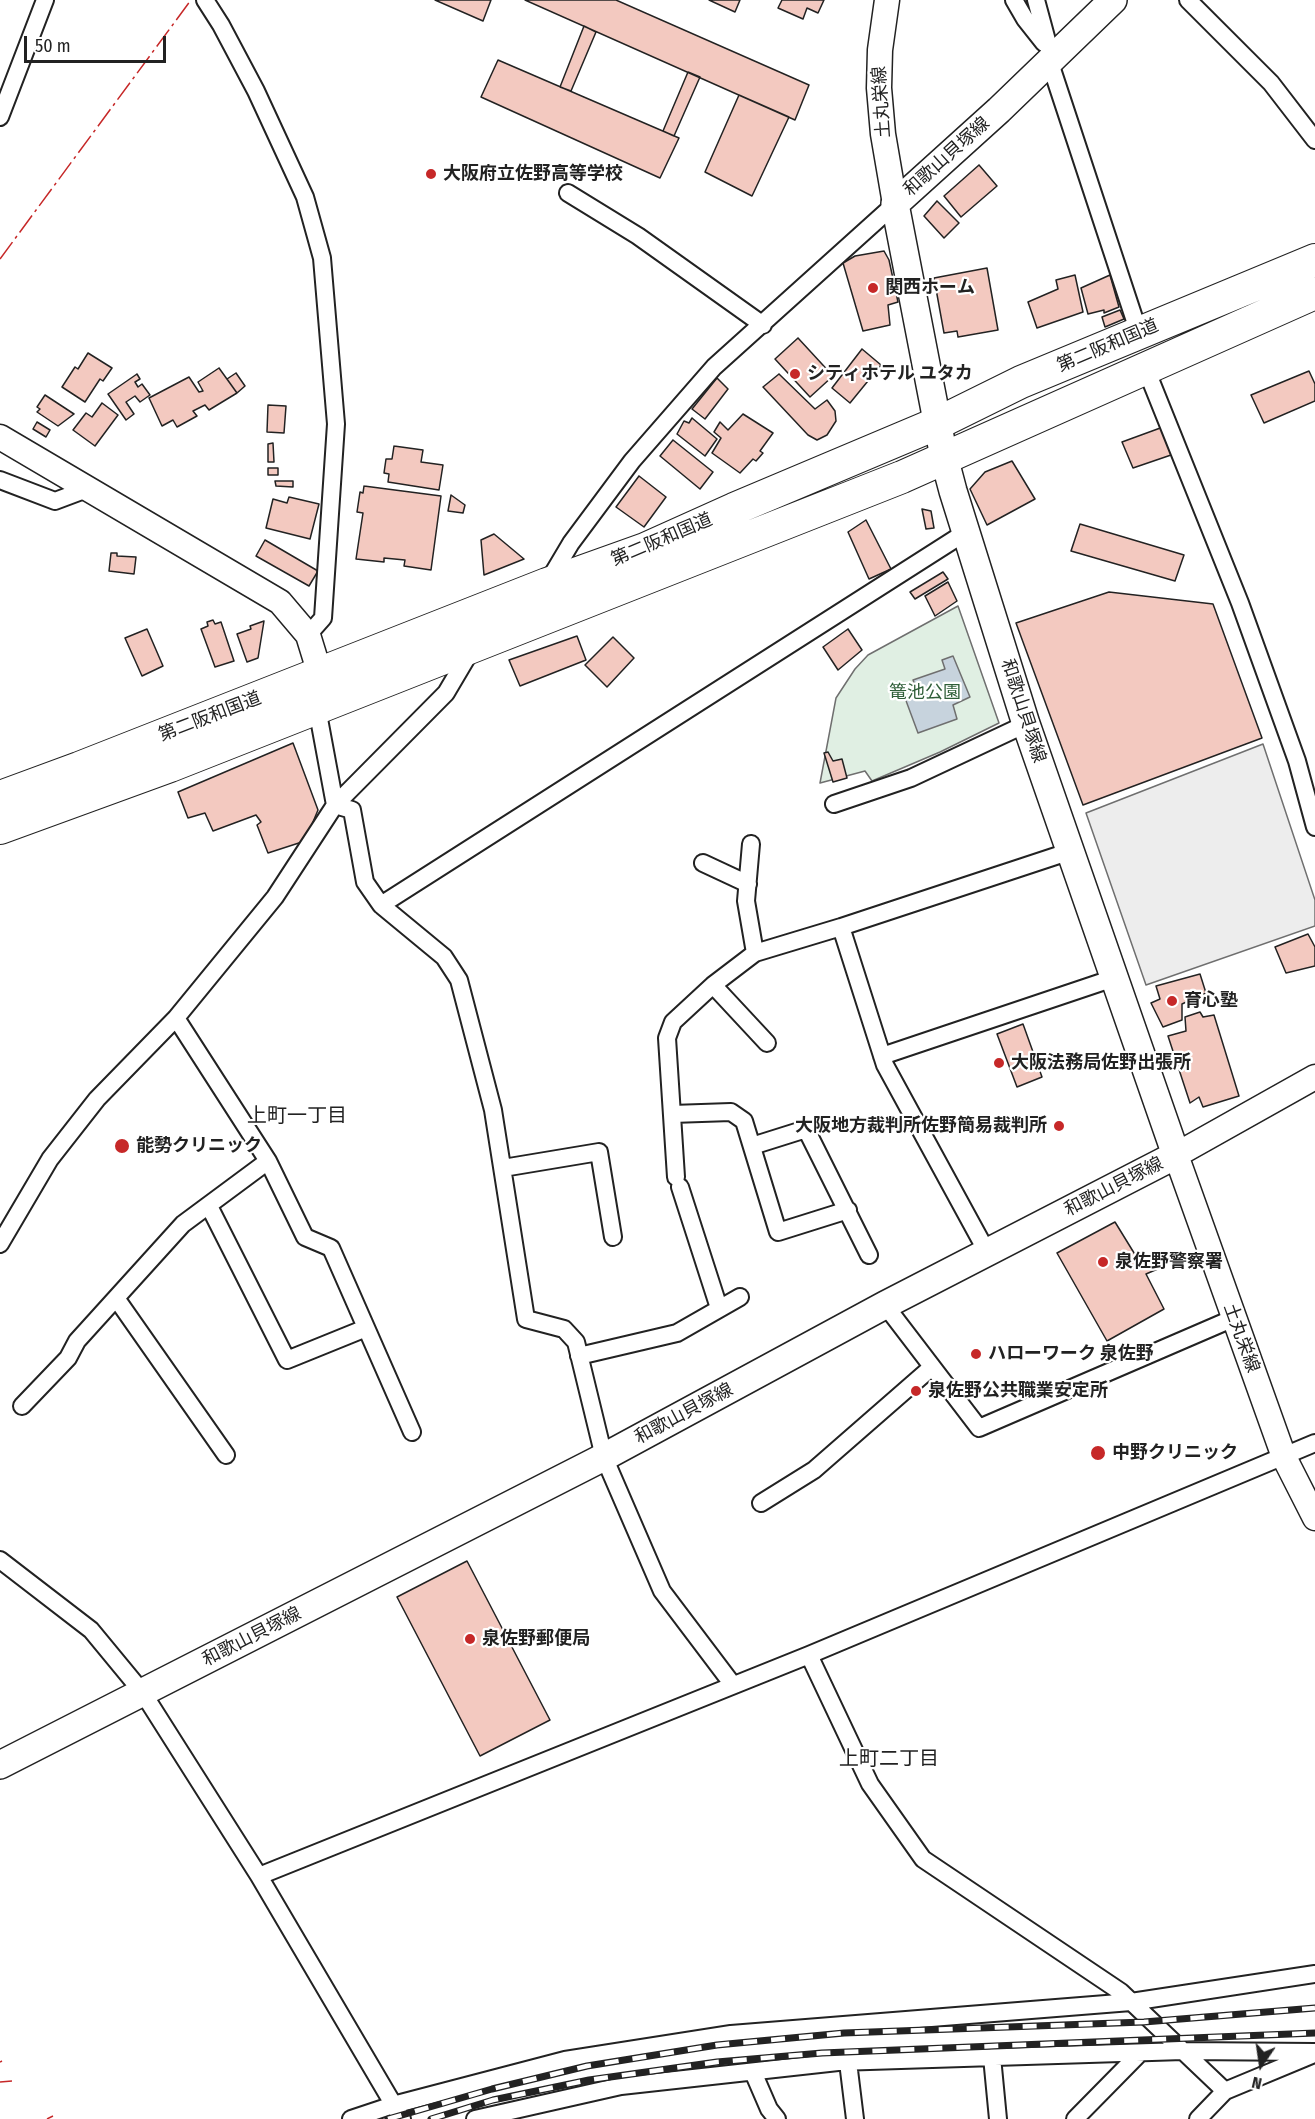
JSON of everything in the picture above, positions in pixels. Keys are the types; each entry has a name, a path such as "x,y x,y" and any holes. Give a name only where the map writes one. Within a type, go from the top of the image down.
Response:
{"highway":[{"name":"第二阪和国道","path":"0,797 547,584 645,549 938,423 1022,382 1315,260"},
{"name":"第二阪和国道","path":"0,828 170,766 902,477 1315,293"}],"main road":[{"name":"和歌山貝塚線","path":"0,1765 604,1457 885,1305 1176,1155 1026,724 966,532 944,457 894,204 999,110 1049,54 1113,0"}],"street":[{"path":"0,117 45,0"},
{"path":"205,0 256,91 305,197 322,258 336,424 323,618 308,635"},
{"name":"土丸栄線","path":"887,0 880,50 879,88 883,134 894,204"},
{"path":"1014,0 1049,54"},
{"path":"1036,0 1049,54 1139,333"},
{"path":"1188,0 1272,83 1315,140"},
{"path":"568,193 638,236 763,325"},
{"path":"547,584 571,543 632,462 714,367 894,204"},
{"path":"1146,369 1240,603 1297,761 1315,827"},
{"path":"0,437 280,602 308,635 320,674 318,708 335,805"},
{"path":"0,480 55,501 87,489"},
{"path":"381,905 966,532"},
{"path":"0,1244 57,1150 97,1099 176,1018 275,897 335,805 446,693 473,647"},
{"path":"834,804 911,778 1026,724"},
{"path":"335,805 352,810 365,882 381,905 444,957 459,980 493,1110 526,1319 564,1329 576,1342 604,1457 662,1590 733,1685"},
{"path":"751,844 746,901 755,953"},
{"path":"719,1308 678,1182 667,1038 672,1022 713,985 755,953 1071,851"},
{"path":"703,863 748,884"},
{"path":"841,927 885,1065 987,1252"},
{"path":"882,1056 1114,978"},
{"path":"713,985 767,1043"},
{"path":"176,1018 268,1161 305,1237 332,1248 412,1432"},
{"path":"1176,1155 1315,1077"},
{"path":"672,1114 730,1112 744,1121 778,1232 848,1210"},
{"path":"752,1146 806,1129 869,1255"},
{"path":"502,1168 599,1152 613,1237"},
{"name":"土丸栄線","path":"1176,1155 1284,1457 1315,1518"},
{"path":"22,1406 68,1358 77,1341 183,1224 268,1161"},
{"path":"209,1206 287,1360 366,1328"},
{"path":"579,1356 676,1333 740,1297"},
{"path":"116,1298 226,1455"},
{"path":"885,1305 979,1428 1234,1318"},
{"path":"761,1503 814,1470 932,1367"},
{"path":"259,1876 809,1655 1315,1443"},
{"path":"0,1560 91,1630 143,1693 259,1876 397,2112"},
{"path":"809,1655 870,1784 923,1859 1121,1992 1225,2091"},
{"path":"351,2119 397,2112 565,2060 730,2034 1131,2002 1315,1974"},
{"path":"475,2119 621,2086 848,2062 1183,2051 1315,2053"},
{"path":"1075,2119 1140,2052"},
{"path":"1198,2119 1225,2091 1315,2053"},
{"path":"992,2057 998,2119"},
{"path":"848,2062 855,2119"},
{"path":"753,2072 769,2109 777,2119"}],"green space":[{"name":"篭池公園","path":"958,606 999,723 940,752 872,781 865,771 820,783 836,698 855,669 868,655"}],"shaded area":[{"path":"953,656 970,697 953,705 957,719 918,733 905,698 918,692 913,680 945,669 942,660"},
{"path":"1263,744 1315,900 1315,926 1146,985 1086,813"}],"building":[{"path":"435,0 491,0 483,21"},
{"path":"525,0 616,0 809,85 795,120"},
{"path":"709,0 740,0 735,12"},
{"path":"782,0 824,0 818,13 807,8 803,19 778,8"},
{"path":"584,26 596,32 571,91 560,87"},
{"path":"498,60 679,138 660,178 481,97"},
{"path":"688,72 700,77 674,136 663,131"},
{"path":"739,95 789,117 752,196 705,172"},
{"path":"979,165 997,186 961,217 944,196"},
{"path":"937,201 959,223 944,238 924,216"},
{"name":"関西ホーム","path":"884,251 889,260 898,302 888,305 890,325 863,331 843,263 855,256"},
{"path":"987,268 998,330 958,337 957,331 944,333 934,278"},
{"path":"1075,275 1083,312 1037,328 1028,302 1058,289 1056,280"},
{"path":"1110,275 1119,307 1104,313 1104,310 1088,314 1081,288"},
{"path":"1120,310 1124,319 1105,327 1102,317"},
{"path":"798,338 833,376 810,397 775,359"},
{"path":"862,349 881,365 850,403 832,388"},
{"path":"88,353 112,368 103,381 100,379 85,402 62,387 75,367 78,369"},
{"path":"219,368 237,393 209,410 205,405 193,411 197,416 177,427 173,420 162,426 149,398 189,377 199,392 203,391 198,382"},
{"path":"1309,371 1315,384 1315,401 1264,423 1251,395"},
{"path":"236,373 245,386 237,393 227,379"},
{"path":"137,374 140,379 135,382 138,387 142,384 150,395 140,402 135,396 126,402 134,414 126,420 108,394"},
{"path":"779,374 815,409 827,400 835,411 836,421 827,435 817,440 808,435 763,387"},
{"path":"717,378 728,389 705,419 692,409"},
{"path":"45,395 74,414 58,426 37,412 40,409 37,407"},
{"path":"102,403 118,415 95,446 73,430 86,413 92,417"},
{"path":"268,405 286,406 284,433 267,432"},
{"path":"743,414 773,433 760,451 763,453 756,461 753,459 740,473 712,453 721,438 714,432 720,422 728,430"},
{"path":"692,418 717,439 705,456 677,434 684,421 689,423"},
{"path":"37,422 50,430 46,437 33,429"},
{"path":"1163,427 1174,454 1133,468 1122,442"},
{"path":"673,440 713,472 700,489 660,456"},
{"path":"273,443 274,462 268,462 268,444"},
{"path":"394,446 423,450 421,462 443,465 439,490 388,482 389,474 384,473 386,459 392,459"},
{"path":"1012,461 1035,499 987,525 970,489 985,472"},
{"path":"268,468 278,468 278,475 268,475"},
{"path":"639,476 666,497 644,527 616,507"},
{"path":"275,481 293,481 293,487 276,486"},
{"path":"364,486 441,496 431,570 404,566 405,560 384,558 384,562 356,559 363,513 357,512 360,492 363,493"},
{"path":"451,495 465,505 463,513 448,511"},
{"path":"289,497 319,504 310,539 266,528 273,499 287,503"},
{"path":"922,509 931,511 934,528 926,529"},
{"path":"866,520 891,569 869,579 848,532"},
{"path":"1080,524 1184,555 1175,581 1071,551"},
{"path":"494,534 524,559 484,575 481,540"},
{"path":"265,540 318,571 309,586 256,556"},
{"path":"111,553 117,553 117,556 136,557 134,574 109,571"},
{"path":"943,572 948,579 915,599 910,592"},
{"path":"948,582 957,601 935,616 925,596"},
{"path":"1109,592 1213,604 1262,738 1083,805 1016,623"},
{"path":"213,620 215,624 221,622 234,661 215,667 201,629 208,626 207,622"},
{"path":"264,621 258,658 247,662 237,634"},
{"path":"147,629 163,666 142,676 125,638"},
{"path":"848,629 862,650 838,670 823,647"},
{"path":"577,636 586,660 520,686 509,660"},
{"path":"613,637 634,658 607,687 585,665"},
{"path":"293,743 318,810 305,841 268,853 257,825 261,822 256,815 213,831 205,813 188,818 178,792"},
{"path":"828,752 833,761 842,759 847,778 833,782 824,753"},
{"path":"1308,934 1315,947 1315,966 1286,973 1275,947"},
{"name":"育心塾","path":"1200,974 1206,993 1182,1004 1182,1020 1163,1027 1151,1003 1160,999 1156,986"},
{"path":"1200,1012 1203,1017 1214,1015 1239,1096 1203,1107 1199,1097 1190,1103 1168,1036 1186,1031 1185,1017"},
{"path":"1023,1024 1042,1077 1017,1087 997,1034"},
{"path":"1115,1222 1139,1261 1152,1254 1160,1268 1146,1274 1164,1309 1107,1341 1057,1253"},
{"path":"467,1561 550,1720 480,1756 397,1597"}],"railway":[{"path":"388,2119 492,2089 587,2066 717,2045 844,2033 1144,2022 1315,2008"},
{"path":"431,2119 493,2100 589,2080 717,2062 822,2053 1315,2033"}],"power":[{"path":"0,259 191,0"},
{"path":"0,2082 12,2081"},
{"path":"47,2119 53,2116"}],"place":[{"name":"大阪府立佐野高等学校","path":"431,174"},
{"name":"関西ホーム","path":"873,288"},
{"name":"シティホテル ユタカ","path":"795,374"},
{"name":"育心塾","path":"1172,1001"},
{"name":"大阪法務局佐野出張所","path":"999,1063"},
{"name":"大阪地方裁判所佐野簡易裁判所","path":"1059,1126"},
{"name":"能勢クリニック","path":"122,1146"},
{"name":"泉佐野警察署","path":"1103,1262"},
{"name":"ハローワーク 泉佐野","path":"976,1354"},
{"name":"泉佐野公共職業安定所","path":"916,1391"},
{"name":"中野クリニック","path":"1098,1453"},
{"name":"泉佐野郵便局","path":"470,1639"}],"district":[{"name":"上町一丁目","path":"297,1116"},
{"name":"上町二丁目","path":"889,1759"}]}
